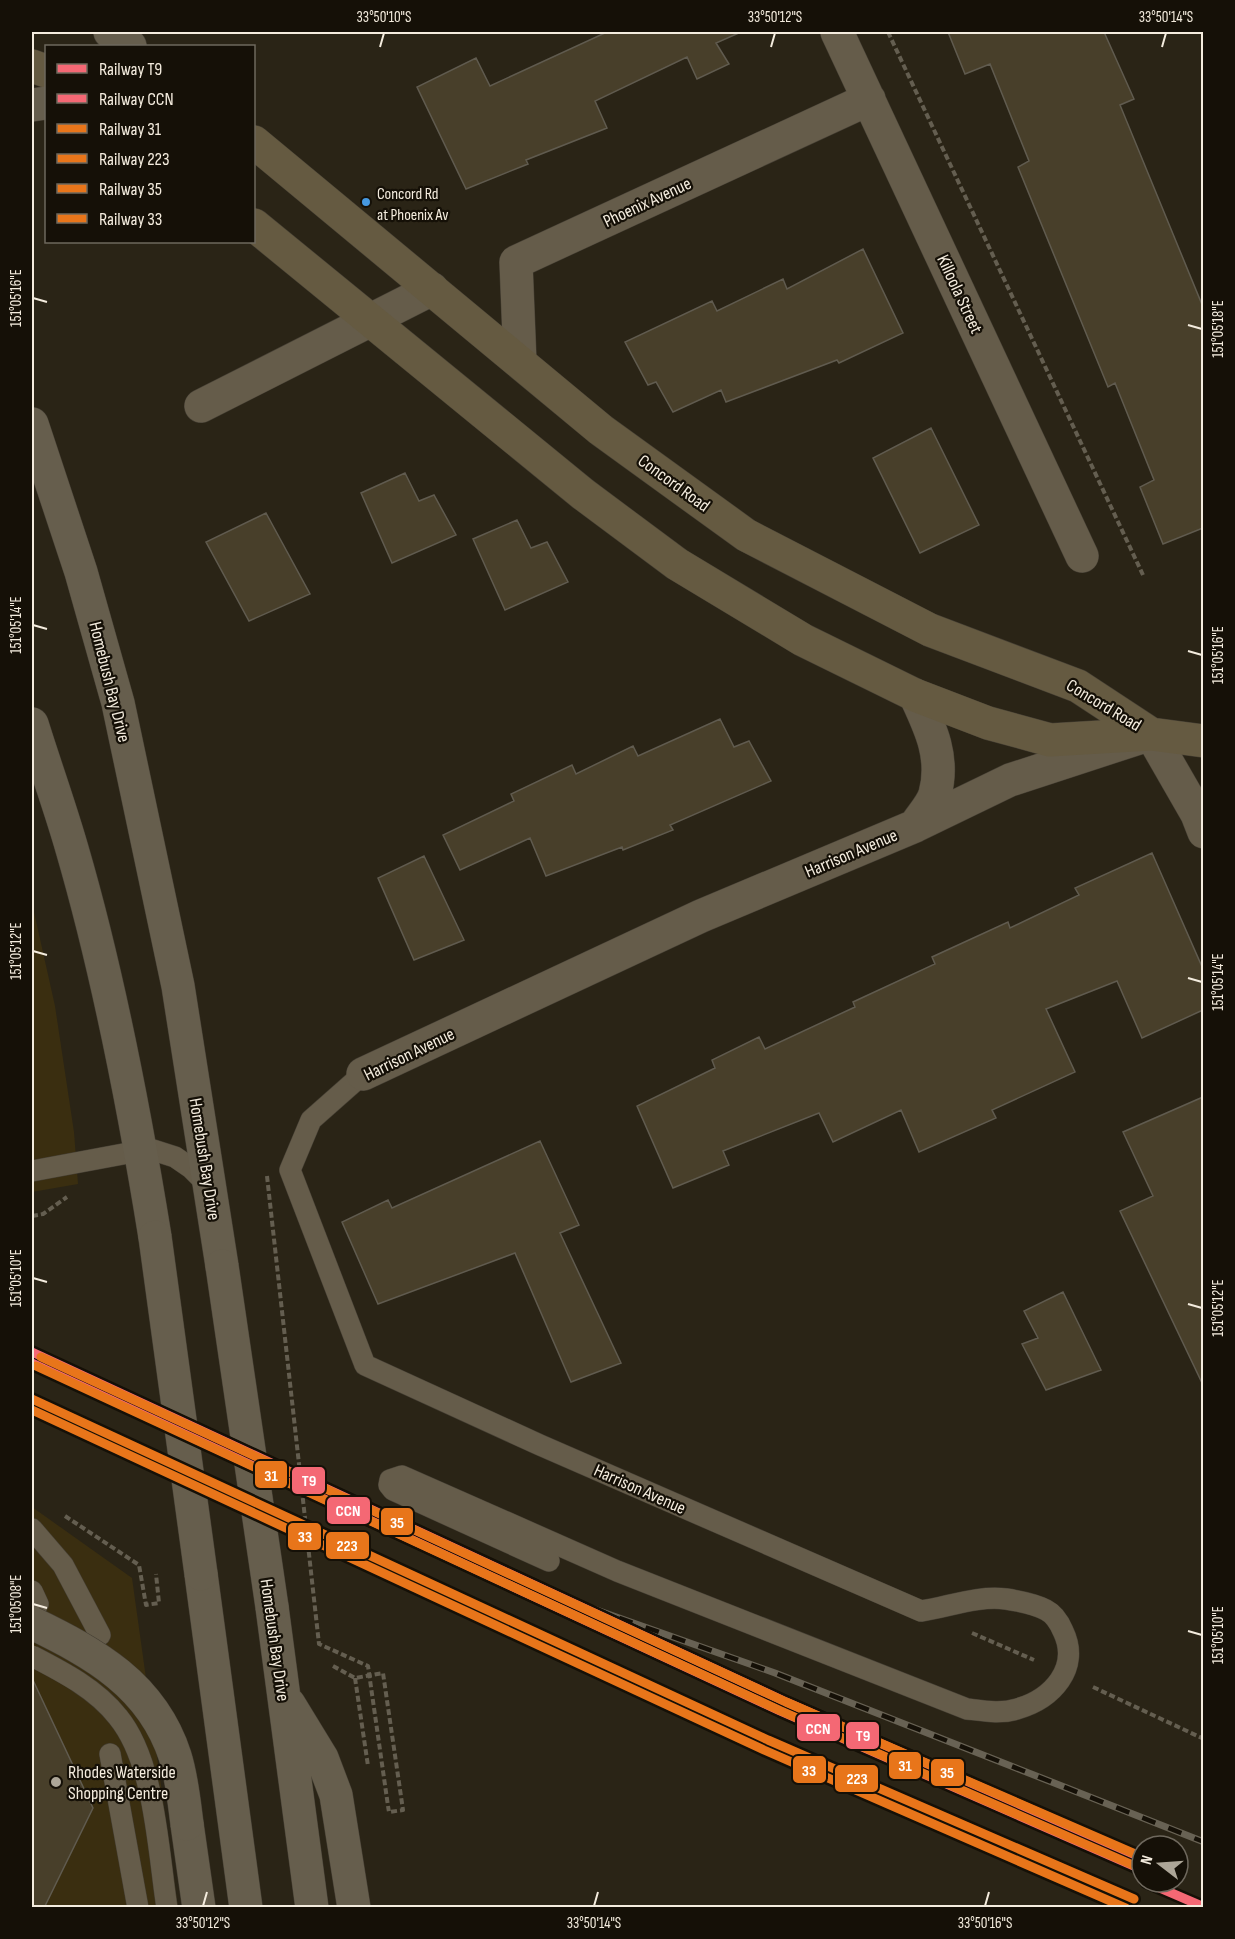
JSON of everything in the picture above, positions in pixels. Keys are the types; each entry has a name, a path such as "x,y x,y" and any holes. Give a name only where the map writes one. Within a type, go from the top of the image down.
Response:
{"highway":[{"path":"110,32 129,45"},
{"name":"Homebush Bay Drive","path":"32,424 81,572 118,703 178,986 272,1607 312,1908"},
{"path":"32,724 73,850 110,999 141,1150 246,1908"},
{"path":"34,1606 126,1679 150,1708 175,1754 199,1908"},
{"path":"283,1695 322,1758 336,1795 354,1908"}],"main road":[{"path":"105,32 128,45"},
{"name":"Concord Road","path":"255,143 601,430 746,535 930,630 1078,686 1151,734"},
{"name":"Concord Road","path":"255,226 583,494 677,564 803,640 915,695 988,723 1050,740 1151,734 1203,741"}],"street":[{"name":"Killoola Street","path":"837,32 1082,556"},
{"name":"Phoenix Avenue","path":"520,362 516,262 869,99"},
{"path":"201,406 432,289"},
{"path":"915,695 932,730 938,749 938,772 934,796 915,826"},
{"path":"1151,734 1197,814 1203,832"},
{"name":"Harrison Avenue","path":"363,1074 701,916 915,826 1010,780 1151,734"}],"lane":[{"name":"Harrison Avenue","path":"363,1074 310,1120 290,1170 365,1365 550,1450 921,1611 977,1600 1004,1599 1047,1611 1059,1624 1069,1643 1066,1674 1054,1689 1018,1709 990,1712 967,1709 616,1571 402,1476 390,1480 389,1485 393,1490 549,1561"},
{"path":"32,1171 150,1149 175,1158 191,1168 208,1185"},
{"path":"32,1529 63,1565 100,1635"},
{"path":"32,1656 93,1692 117,1715 128,1730 137,1747 148,1785 167,1908"},
{"path":"110,1754 138,1908"}],"path":[{"path":"888,32 1143,575"},
{"path":"267,1176 319,1644 368,1666 388,1806 389,1812 403,1810 383,1673 355,1678 333,1666"},
{"path":"92,1534 140,1565 146,1605 159,1603 156,1574"}],"shaded area":[{"path":"32,903 55,1006 74,1132 78,1184 32,1192"},
{"path":"32,1507 132,1578 178,1907 32,1907"}],"building":[{"path":"607,32 741,32 716,43 729,64 697,79 687,57 595,101 607,128 526,160 528,164 466,189 417,87 476,58 490,86"},
{"path":"948,32 1104,32 1134,99 1120,105 1203,307 1203,528 1163,544 1140,487 1154,480 1115,383 1108,387 1018,167 1029,161 990,64 965,74"},
{"path":"863,249 903,333 839,363 837,360 726,402 721,390 673,412 656,382 648,385 625,342 712,301 717,311 783,279 787,289"},
{"path":"931,428 979,525 920,553 873,458"},
{"path":"405,473 419,501 434,495 456,535 392,563 361,493"},
{"path":"266,513 310,594 249,621 206,542"},
{"path":"517,520 531,548 547,542 568,582 505,610 473,539"},
{"path":"720,719 734,747 749,741 771,781 670,825 673,830 546,876 530,838 460,870 443,835 514,801 511,794 572,765 576,774 633,746 638,756"},
{"path":"1152,853 1203,969 1203,1010 1142,1038 1117,981 1046,1009 1075,1072 992,1110 996,1118 919,1152 901,1110 833,1142 819,1113 723,1151 729,1165 673,1188 637,1106 715,1068 712,1060 759,1037 765,1049 855,1007 853,1002 935,964 932,957 1008,922 1010,928 1079,895 1075,888"},
{"path":"424,856 464,940 414,960 378,878"},
{"path":"1203,1097 1203,1385 1120,1211 1153,1196 1123,1132"},
{"path":"540,1141 579,1225 560,1233 621,1363 571,1382 515,1253 378,1304 342,1222 388,1200 392,1208"},
{"path":"1063,1292 1101,1370 1046,1390 1022,1344 1038,1338 1024,1311"},
{"name":"Rhodes Waterside Shopping Centre","path":"32,1678 93,1808 44,1908 32,1908"}],"railway":[{"path":"32,1411 765,1748 1137,1908"},
{"path":"540,1590 775,1673 1204,1842"}],"rail line":[{"name":"T9","path":"32,1352 784,1701 1130,1853"},
{"name":"35","path":"41,1357 786,1702 1130,1852"},
{"name":"CCN","path":"32,1363 780,1711 1130,1864"},
{"name":"31","path":"36,1366 781,1711 1130,1864"},
{"name":"223","path":"32,1399 768,1740 1134,1899"},
{"name":"33","path":"32,1410 764,1750 1126,1908"},
{"name":"T9","path":"1174,1894 1204,1907"}],"place":[{"name":"Concord Rd at Phoenix Av","path":"366,202"},
{"name":"Rhodes Waterside Shopping Centre","path":"56,1782"}]}
